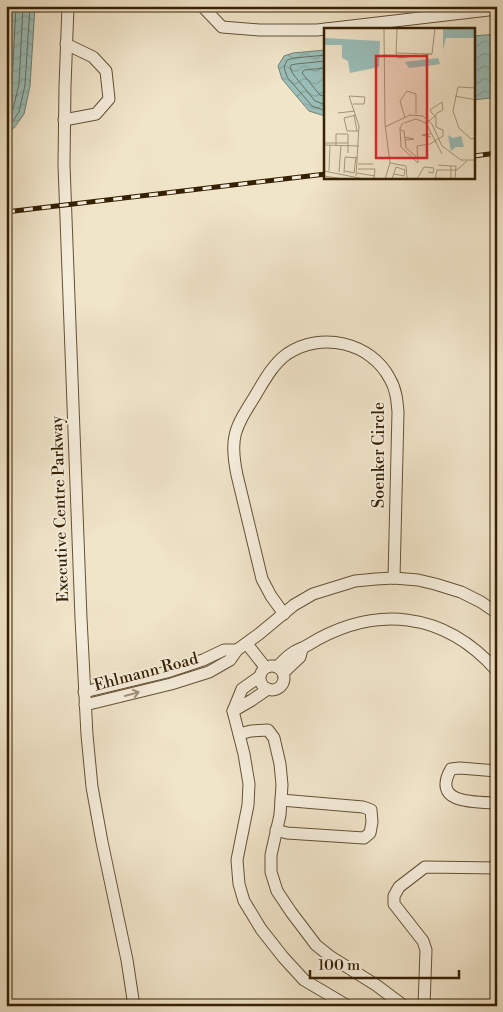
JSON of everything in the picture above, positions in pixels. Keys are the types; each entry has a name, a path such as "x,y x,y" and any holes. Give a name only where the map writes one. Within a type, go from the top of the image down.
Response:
{"street":[{"name":"Executive Centre Parkway","path":"68,6 64,165 84,692 92,787 128,960 134,1006"},
{"path":"202,6 222,27 259,30 324,29"},
{"path":"335,28 497,9"},
{"path":"64,120 96,114 109,99 106,71 94,57 66,44"},
{"name":"Soenker Circle","path":"284,614 262,579 237,475 233,446 235,432 242,418 270,372 279,361 303,346 316,342 332,342 344,343 358,348 382,366 396,394 398,412 394,578"},
{"name":"Ehlmann Road","path":"84,692 167,672 224,650 236,650 247,644 294,605 313,594 355,581 376,578 418,580 462,592 497,613"},
{"path":"233,711 248,703 269,676 293,652 302,649 324,635 346,626 369,621 394,618 416,621 442,629 463,641 486,658 497,671"},
{"path":"247,644 269,676"},
{"name":"Ehlmann Road","path":"85,705 171,684 209,672 230,660 236,650"},
{"path":"269,676 242,689 233,711 249,784 248,805 237,860 239,884 244,901 262,929 304,980 348,1006"},
{"path":"239,734 268,730 274,738 280,764 282,785 280,815 270,855 271,872 277,891 316,945 404,1006"},
{"path":"497,771 451,769 447,776 446,786 448,794 456,799 497,803"},
{"path":"276,830 287,833 364,838 370,834 372,822 371,810 363,806 281,800"},
{"path":"424,1006 426,950 423,941 394,904 394,896 399,887 425,867 497,868"}],"water":[{"path":"6,6 35,6 30,86 24,114 14,128 6,133"},
{"path":"497,34 497,97 476,100 476,36"},
{"path":"324,50 324,115 309,111 282,79 278,66 284,56 293,53"}],"railway":[{"path":"476,156 497,153"},
{"path":"6,212 324,174"}]}
